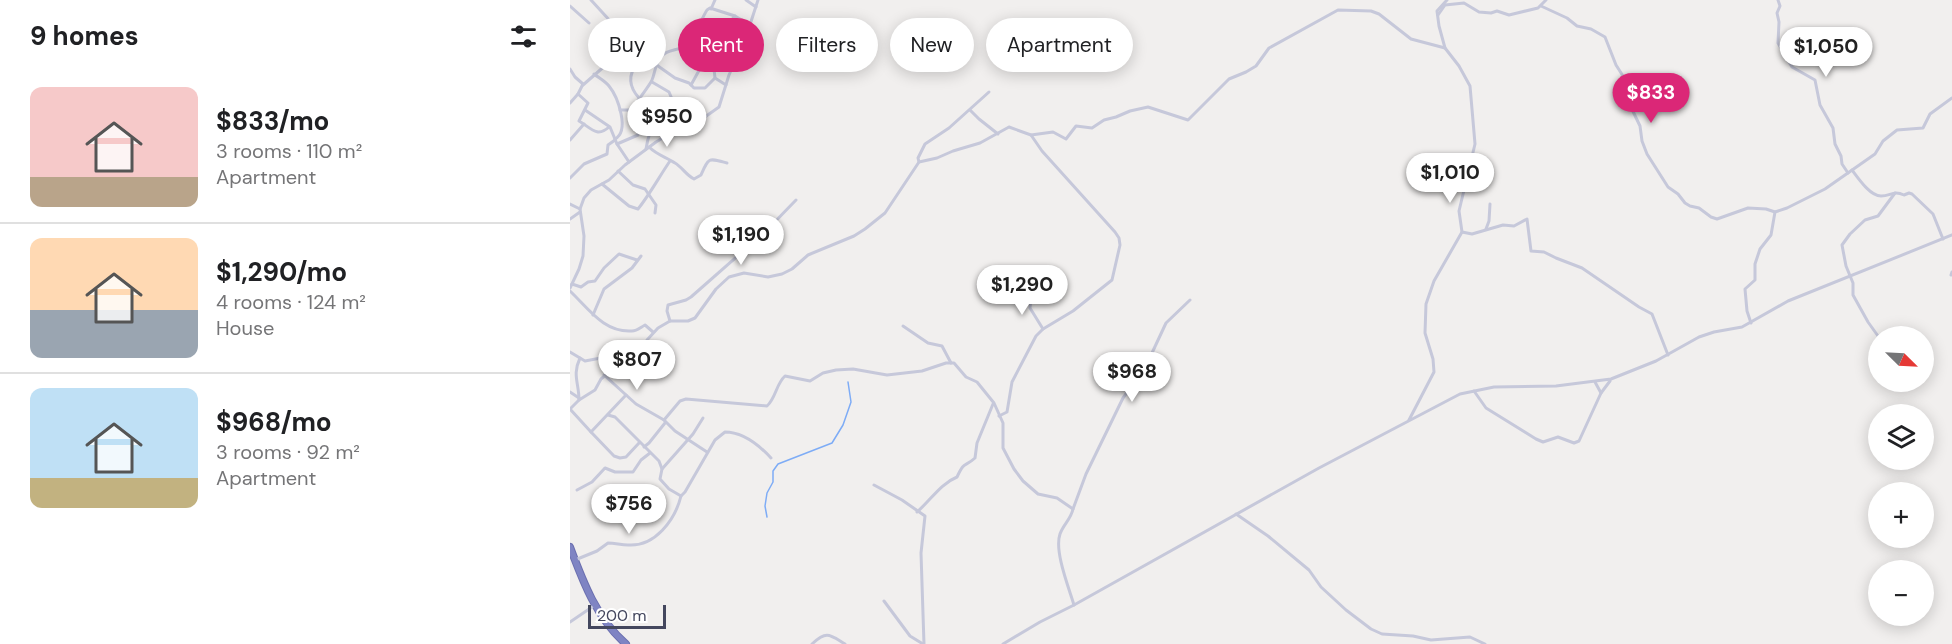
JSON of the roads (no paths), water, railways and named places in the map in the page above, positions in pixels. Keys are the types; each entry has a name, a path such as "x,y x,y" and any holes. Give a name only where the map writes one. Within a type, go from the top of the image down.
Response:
{"highway":[{"path":"570,548 595,605 604,620 626,644"}],"street":[{"path":"591,0 608,18"},
{"path":"711,9 716,0"},
{"path":"746,0 756,7"},
{"path":"752,18 758,0"},
{"path":"1409,421 1434,372 1433,359 1425,333 1426,304 1434,280 1462,232 1459,211 1475,144 1472,96 1467,80 1445,48 1437,17 1438,8 1447,0"},
{"path":"1437,17 1443,6 1447,4 1464,3 1479,12 1497,11 1509,15 1541,6 1546,0"},
{"path":"1779,0 1778,43 1792,67 1815,80 1820,105 1833,128 1835,144 1848,173"},
{"path":"570,6 588,22"},
{"path":"1541,6 1567,18 1577,26 1591,28 1605,37 1623,76 1628,101 1640,126 1647,154 1668,187 1685,203 1699,207 1717,219 1749,208 1775,212 1825,189 1875,154 1883,141 1897,130 1923,128 1930,114 1952,98"},
{"path":"702,18 706,10 711,9 738,18"},
{"path":"919,162 980,143 1011,127 1031,135 1051,131 1066,140 1076,126 1092,128 1104,120 1148,107 1188,120 1228,79 1256,66 1269,48 1338,10 1376,12 1411,39 1445,48"},
{"path":"570,69 583,85"},
{"path":"570,103 583,85 596,72"},
{"path":"632,72 631,87 639,98"},
{"path":"620,110 630,110 634,107 651,81 654,72"},
{"path":"666,72 691,84 694,88 705,88 715,78"},
{"path":"691,84 697,72"},
{"path":"714,72 715,78"},
{"path":"571,288 584,252 580,210 589,192 648,148 676,130 694,124 718,107 731,72"},
{"path":"594,74 610,87 620,110 622,132 615,141"},
{"path":"715,78 726,85"},
{"path":"651,81 669,92 674,105 694,124"},
{"path":"639,443 626,457 614,456 570,409 579,399 595,390 604,375 621,363 639,358 645,343 653,332 670,321 688,321 695,318 716,288 731,276 748,273 765,276 782,274 792,269 808,255 854,236 865,229 885,213 919,162 918,158 926,144 944,132 989,92"},
{"path":"578,94 588,102 579,121 598,133 609,127"},
{"path":"648,148 650,132 659,115 674,105"},
{"path":"634,107 659,115"},
{"path":"585,110 609,127 629,162"},
{"path":"570,178 584,164 607,154 608,145 638,135 641,110"},
{"path":"970,110 998,134"},
{"path":"570,140 584,124"},
{"path":"570,131 574,135"},
{"path":"999,416 1007,412 1012,382 1031,343 1043,329 1066,316 1111,282 1120,241 1115,232 1042,151 1031,135"},
{"path":"648,148 676,163 694,178 701,175 709,160 714,158 728,163"},
{"path":"602,184 633,208 639,208 650,195 670,161"},
{"path":"1852,170 1865,187 1878,195 1911,193 1930,211 1943,239"},
{"path":"618,171 633,185 644,188 656,204 655,213"},
{"path":"1871,326 1853,296 1853,283 1842,244 1865,220 1878,216 1895,193"},
{"path":"670,321 668,305 691,297 766,231 796,200"},
{"path":"570,204 580,210"},
{"path":"1485,229 1489,221 1490,204"},
{"path":"570,219 580,210"},
{"path":"1751,323 1744,291 1754,281 1755,264 1760,249 1771,235 1775,212"},
{"path":"1462,232 1475,233 1504,225 1514,226 1527,219 1531,251 1544,252 1582,268 1652,314 1668,355"},
{"path":"1003,644 1319,468 1460,394 1494,387 1543,387 1611,379 1641,368 1707,333 1740,328 1788,301 1952,235"},
{"path":"571,288 581,287 588,282 595,281 604,268 619,254 637,260"},
{"path":"593,315 604,289 632,268 641,256"},
{"path":"571,288 593,315 610,327 631,331 645,325 653,332"},
{"path":"1030,298 1030,309 1043,329"},
{"path":"1074,604 1066,583 1059,545 1060,533 1070,518 1086,474 1123,398 1145,368 1166,323 1190,300"},
{"path":"903,326 928,343 942,346 951,363 968,378 977,382 994,403 1004,431 1003,448 1023,481 1038,494 1057,498 1073,509"},
{"path":"570,351 588,362 606,357 621,363"},
{"path":"579,399 580,391 575,374 580,358"},
{"path":"644,447 649,444 680,401 686,399 767,406 785,376 810,381 823,373 852,369 887,375 922,371 951,363"},
{"path":"604,375 638,406 707,452"},
{"path":"1474,391 1486,408 1543,442 1555,436 1574,443 1579,441 1601,393 1611,379"},
{"path":"1595,382 1601,393"},
{"path":"570,392 579,399"},
{"path":"591,432 626,395"},
{"path":"917,512 946,482 957,477 964,464 975,458 977,443 994,403"},
{"path":"608,415 615,417 659,461 661,481 681,496"},
{"path":"661,470 703,418"},
{"path":"575,561 608,543 643,544 653,540 674,513 681,496 707,452 725,432 731,432 758,446 771,458"},
{"path":"577,489 592,482 605,468 615,472 633,472 641,460 650,453"},
{"path":"874,485 925,516 921,553 923,644"},
{"path":"1236,514 1268,536 1308,570 1321,587 1371,629 1382,634 1415,636 1431,640 1470,637 1485,644"},
{"path":"884,601 910,636 923,644"},
{"path":"570,622 595,605"},
{"path":"812,644 819,637 831,635 845,644"}],"waterway":[{"path":"767,517 765,506 767,493 773,482 773,471 778,464 832,443 843,425 851,402 848,382"}]}
